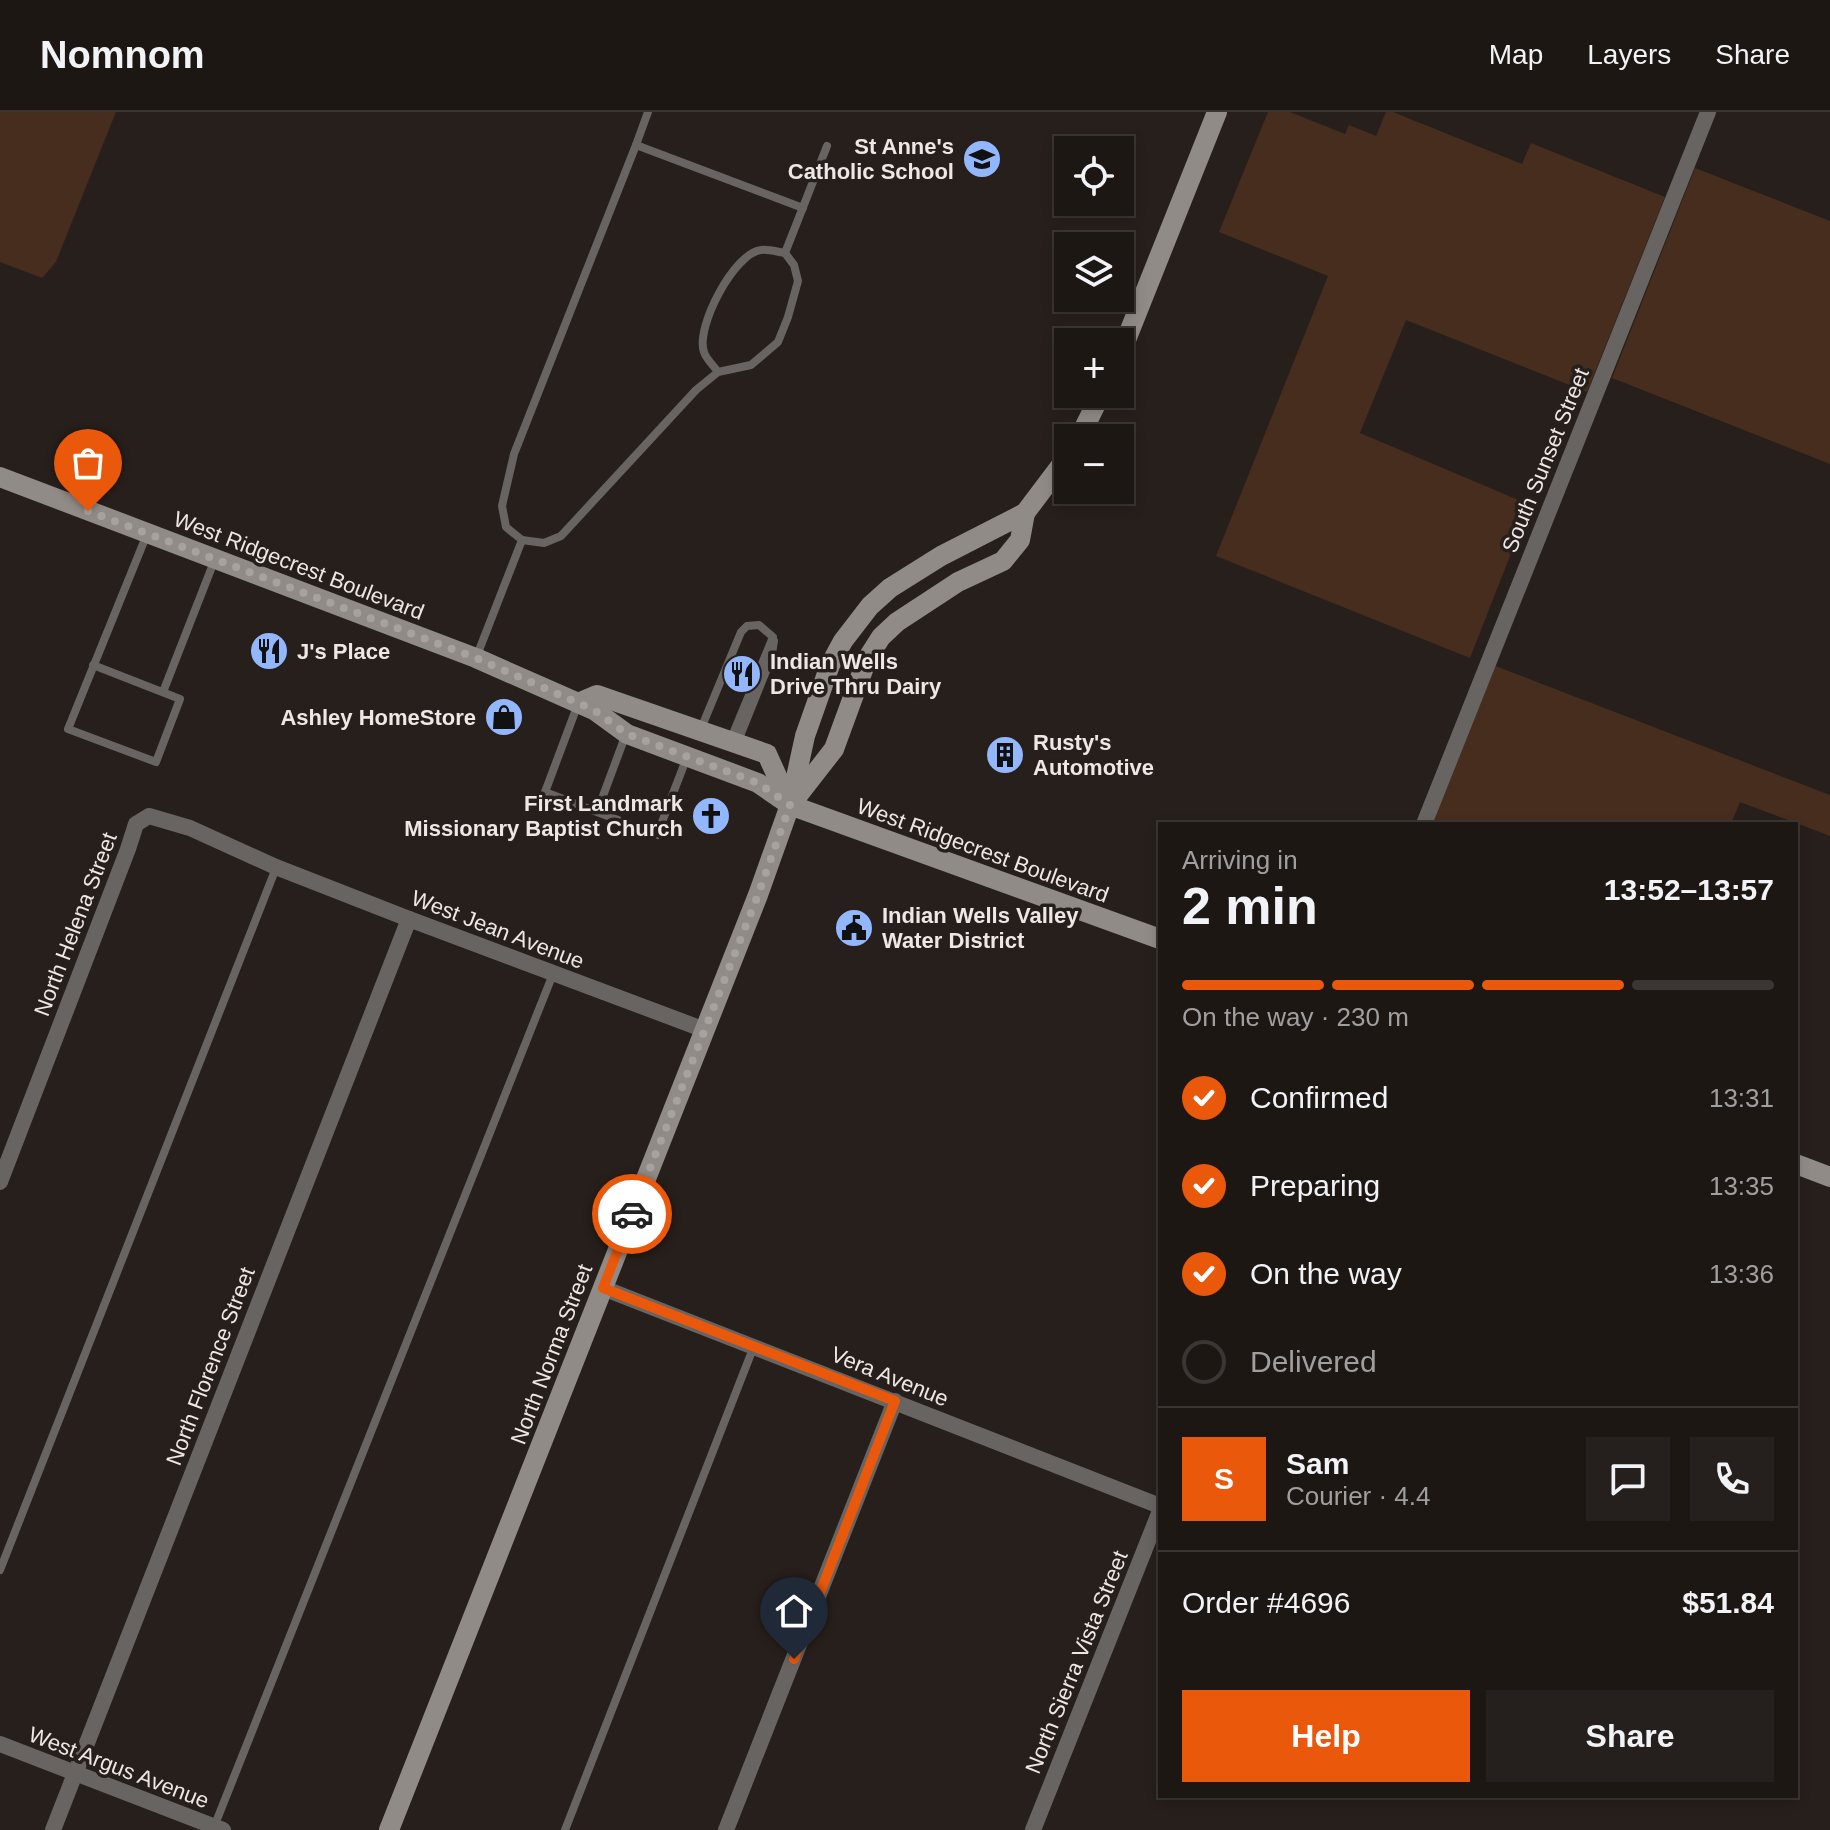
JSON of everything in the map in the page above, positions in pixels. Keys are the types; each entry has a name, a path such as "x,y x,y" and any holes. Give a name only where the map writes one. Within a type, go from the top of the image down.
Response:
{"main road":[{"path":"1131,328 1217,112"},
{"path":"790,805 805,736 830,665 843,641 870,606 890,588 941,556 1025,513 1054,475"},
{"name":"West Ridgecrest Boulevard","path":"0,477 476,658 594,710 627,734 758,783 790,805 1158,938"},
{"path":"790,805 834,749 867,659 881,637 897,622 958,582 1003,561 1020,540 1025,513"},
{"name":"West Ridgecrest Boulevard","path":"578,703 597,695 767,754 790,805"},
{"name":"North Norma Street","path":"389,1830 705,1030 790,805"},
{"path":"1798,1165 1830,1177"}],"street":[{"name":"South Sunset Street","path":"1425,822 1708,112"},
{"name":"North Helena Street","path":"0,1182 136,824 149,816 168,820 276,867"},
{"name":"West Jean Avenue","path":"276,867 705,1030"},
{"name":"North Florence Street","path":"53,1830 409,919"},
{"name":"Vera Avenue","path":"603,1288 1158,1507"},
{"path":"726,1830 895,1401"},
{"name":"North Sierra Vista Street","path":"1033,1830 1158,1513"},
{"name":"West Argus Avenue","path":"0,1744 217,1829"}],"lane":[{"path":"648,112 514,454 502,506 506,527 522,540 544,543 561,536 696,390 718,372 751,365 778,342 798,281 794,265 785,253 760,250 745,257 730,274 704,328 703,351 718,372"},
{"path":"636,145 803,208"},
{"path":"785,253 827,146"},
{"path":"93,665 180,699 156,762 68,729 93,665 147,533"},
{"path":"476,658 522,540"},
{"path":"163,692 215,559"},
{"path":"700,732 743,629 759,625 773,637 773,653 733,743"},
{"path":"578,703 545,792 657,835 687,757"},
{"path":"597,812 627,734"},
{"path":"0,1570 276,867"},
{"path":"217,1829 553,973"},
{"path":"565,1830 754,1346"}],"shaded area":[{"path":"0,112 116,112 56,262 42,278 0,262"},
{"path":"1268,112 1290,112 1345,134 1349,125 1376,136 1386,112 1393,112 1522,164 1531,143 1665,197 1587,392 1406,320 1360,433 1530,505 1470,658 1216,556 1328,276 1219,232"},
{"path":"1695,168 1830,221 1830,464 1612,378"},
{"path":"1493,665 1830,795 1830,836 1740,802 1732,822 1433,822"}],"way so far":[{"path":"88,511 476,658 594,710 627,734 758,783 790,805 758,895 632,1214"}],"place":[{"name":"St Anne's Catholic School","path":"982,159"},
{"name":"J's Place","path":"269,651"},
{"name":"Indian Wells Drive Thru Dairy","path":"742,674"},
{"name":"Ashley HomeStore","path":"504,717"},
{"name":"Rusty's Automotive","path":"1005,755"},
{"name":"First Landmark Missionary Baptist Church","path":"711,816"},
{"name":"Indian Wells Valley Water District","path":"854,928"}],"route":[{"path":"632,1214 603,1288 895,1401 794,1659"}]}
